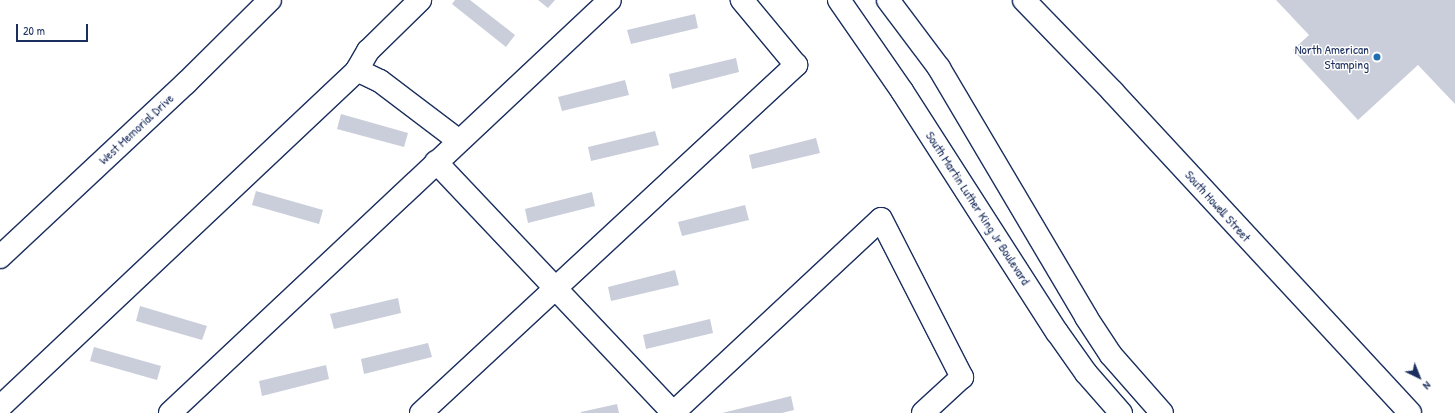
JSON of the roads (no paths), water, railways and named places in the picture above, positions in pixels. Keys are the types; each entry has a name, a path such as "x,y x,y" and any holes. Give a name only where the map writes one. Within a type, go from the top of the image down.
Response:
{"street":[{"name":"West Memorial Drive","path":"0,256 186,83 270,0"},
{"path":"0,407 357,70 368,51 420,0"},
{"path":"170,413 610,0"},
{"path":"421,413 796,65 742,0"},
{"name":"South Martin Luther King Jr Boulevard","path":"839,0 902,91 1058,332 1086,373 1121,413"},
{"path":"888,0 940,68 1098,336 1111,354 1162,413"},
{"name":"South Howell Street","path":"1024,0 1129,109 1410,413"},
{"path":"357,70 380,81 459,141"},
{"path":"436,162 673,413 881,219 962,377 923,413"}],"place":[{"name":"North American Stamping","path":"1377,57"}]}
